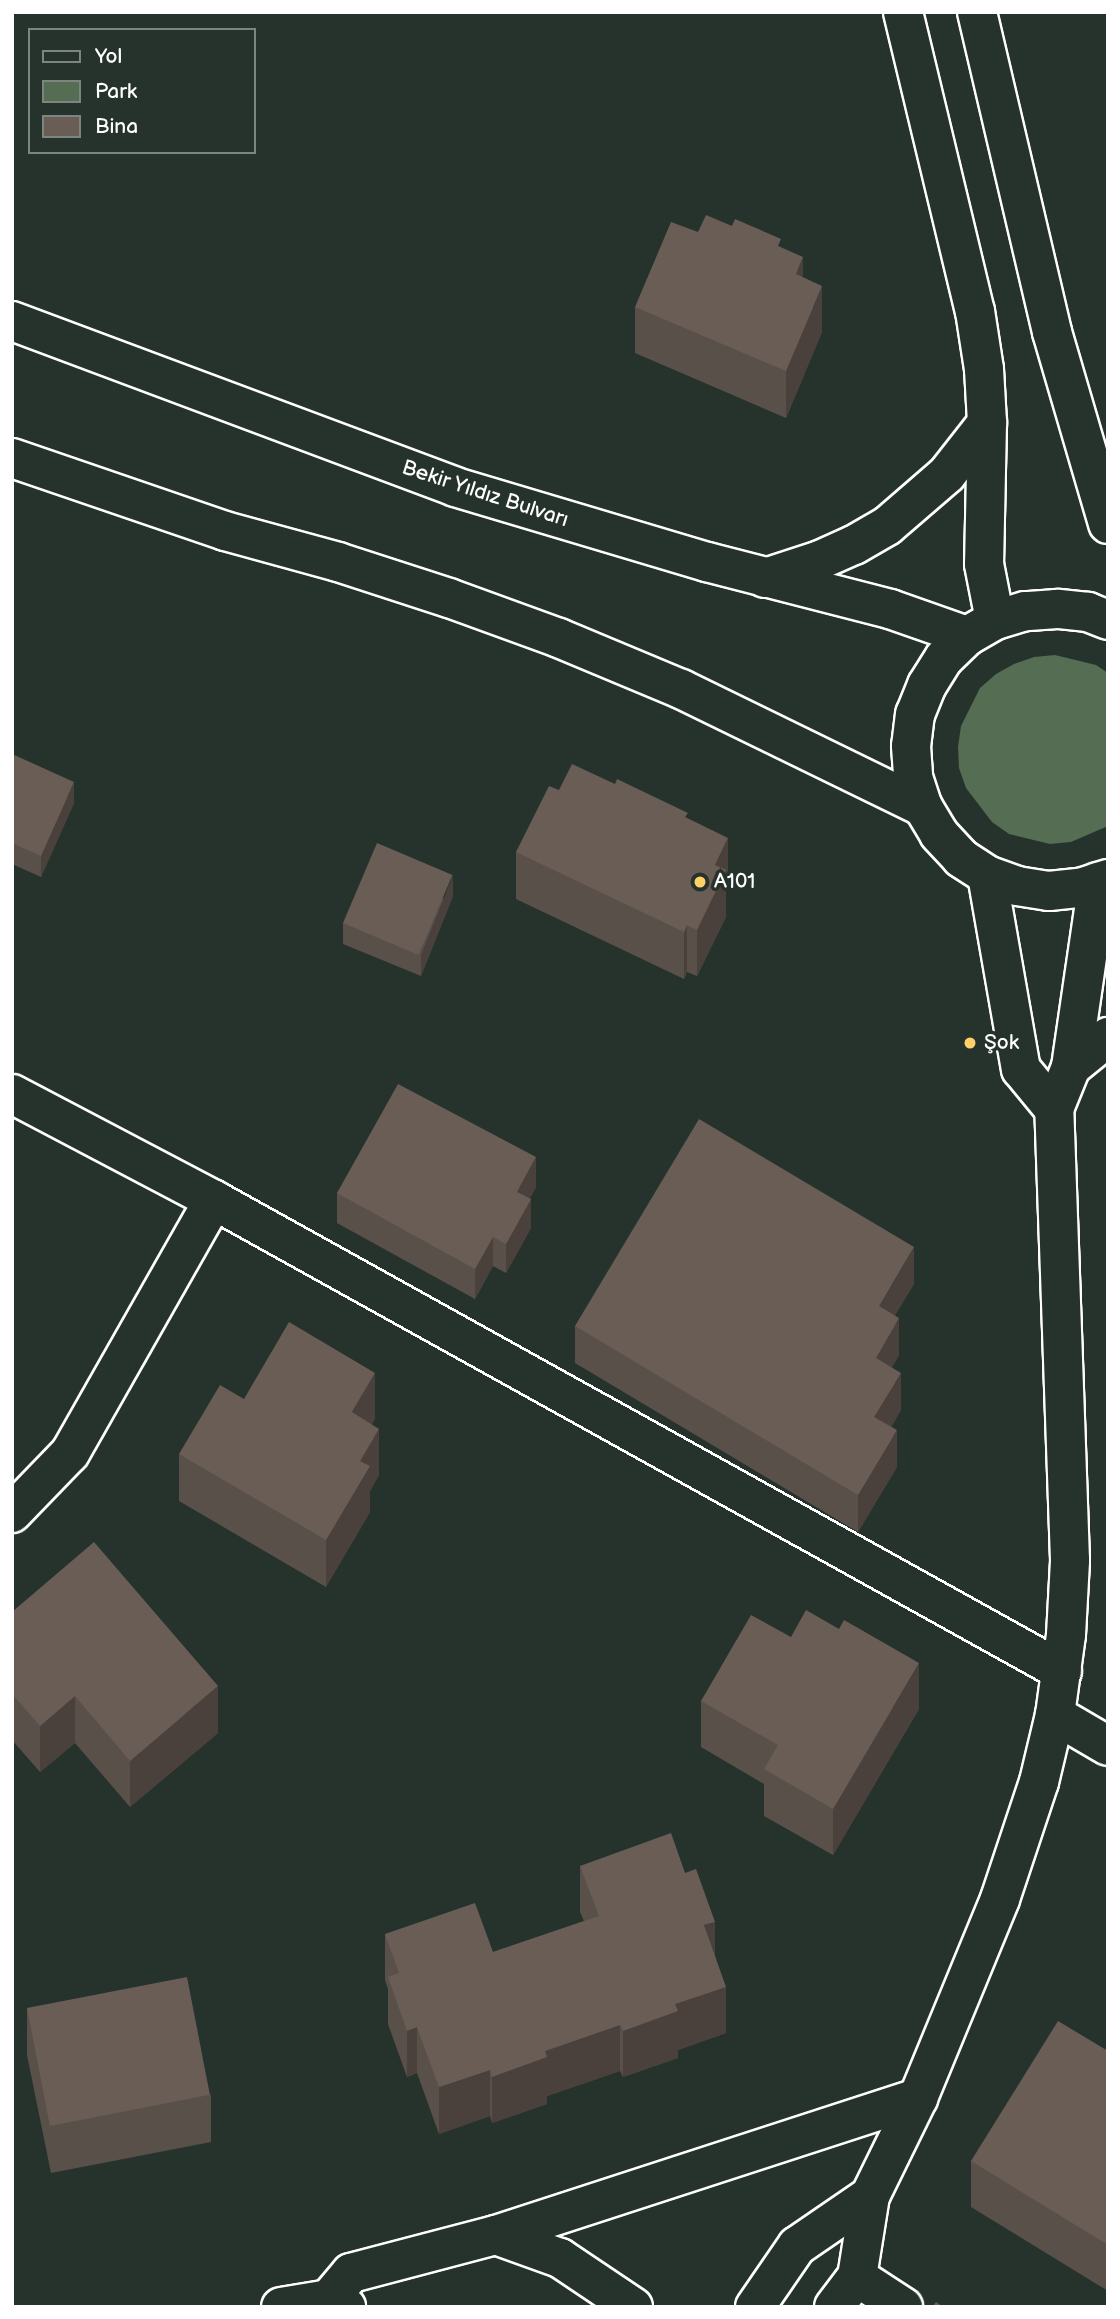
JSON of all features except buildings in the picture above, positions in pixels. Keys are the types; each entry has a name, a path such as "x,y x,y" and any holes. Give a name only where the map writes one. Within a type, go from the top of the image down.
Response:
{"street":[{"path":"903,12 975,311 984,369 987,423 981,628"},
{"path":"978,12 1052,332 1108,524"},
{"name":"Bekir Yıldız Bulvarı","path":"12,321 455,487 535,513 765,578 981,628"},
{"path":"765,578 854,545 887,526 947,474 987,423"},
{"path":"12,458 225,531 338,562 449,598 559,638 693,695 923,807"},
{"path":"903,2307 846,2292 870,2196 918,2098 1000,1899 1039,1782 1062,1671 1070,1560 1054,1109 1071,1067 1103,881 1049,891 1017,886 987,875 961,858 939,834 923,807 912,766 911,746 915,714 927,685 938,667 981,628 1025,611 1057,608 1088,612 1108,620"},
{"path":"987,875 1021,1069 1054,1109"},
{"path":"1071,1067 1108,1037"},
{"path":"12,1094 214,1200 1062,1671"},
{"path":"12,1513 70,1453 214,1200"},
{"path":"1055,1715 1108,1746"},
{"path":"281,2307 338,2303 351,2273 496,2235 918,2098"},
{"path":"755,2307 797,2245 870,2196"},
{"path":"496,2235 560,2258 634,2307"}],"green space":[{"path":"1055,655 1096,665 1108,673 1108,826 1071,842 1050,844 1009,834 992,822 966,788 959,768 958,747 961,726 980,688 996,674 1014,664 1034,657"}],"place":[{"name":"A101","path":"700,882"},
{"name":"Şok","path":"970,1043"}]}
